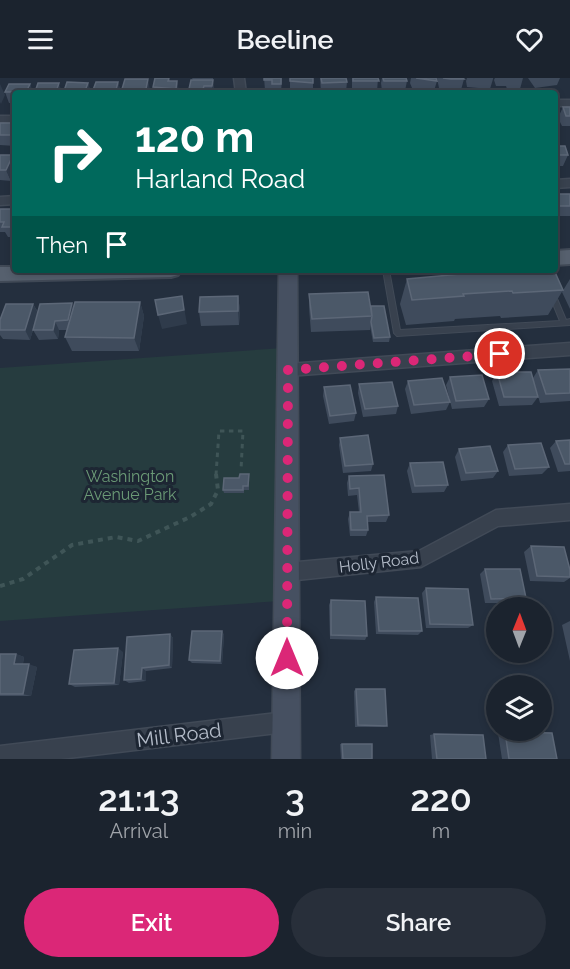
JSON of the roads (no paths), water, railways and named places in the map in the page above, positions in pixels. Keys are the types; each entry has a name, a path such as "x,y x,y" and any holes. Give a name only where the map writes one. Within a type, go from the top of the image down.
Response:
{"main road":[{"path":"0,274 43,273"}],"street":[{"path":"286,759 288,273"},
{"path":"288,370 570,349"},
{"name":"Holly Road","path":"287,572 421,559 496,518 570,512"},
{"name":"Mill Road","path":"0,756 286,722"}],"lane":[{"path":"387,273 397,333 567,322 548,284"}],"park label":[{"name":"Washington Avenue Park","path":"130,485"}]}
